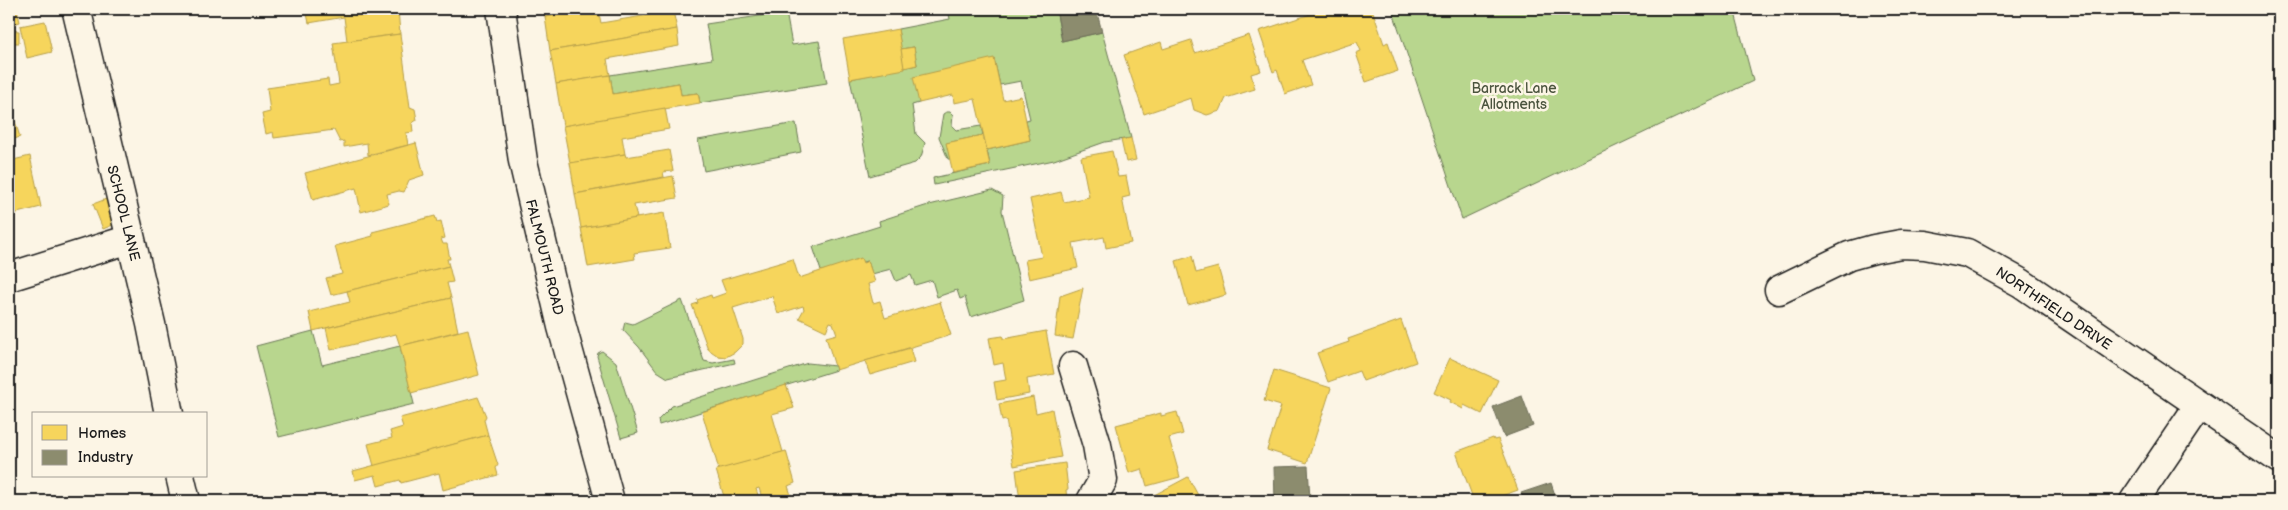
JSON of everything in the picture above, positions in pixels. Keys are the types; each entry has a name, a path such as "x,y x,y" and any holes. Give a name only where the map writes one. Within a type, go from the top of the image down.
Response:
{"street":[{"name":"FALMOUTH ROAD","path":"501,9 523,161 562,327 610,501"},
{"name":"SCHOOL LANE","path":"77,12 151,324 169,412"},
{"path":"9,277 130,239"},
{"name":"NORTHFIELD DRIVE","path":"1779,290 1849,256 1874,249 1901,244 1925,245 1967,253 2021,283 2279,459"},
{"path":"1073,366 1097,445 1103,480 1091,501"},
{"path":"2134,501 2199,405"},
{"path":"180,478 186,501"}],"green space":[{"path":"948,9 1056,9 1062,41 1102,32 1131,138 1105,142 1054,160 934,185 933,178 990,165 987,150 1030,140 1026,120 1030,119 1021,81 1000,85 994,59 919,103 912,105 916,134 925,143 921,157 915,163 870,176 850,79 917,65 914,47 901,49 898,29 950,19"},
{"name":"Barrack Lane Allotments","path":"1392,9 1734,9 1753,81 1462,219"},
{"path":"786,12 792,45 819,41 827,83 700,103 698,93 681,95 679,83 613,94 610,75 712,59 706,24"},
{"path":"950,112 953,115 952,126 956,130 981,126 983,135 947,143 950,159 948,159 939,137 943,114"},
{"path":"796,123 801,152 704,171 698,140"},
{"path":"992,190 1003,196 1002,211 1024,300 971,317 965,297 960,299 957,290 937,297 932,280 915,285 911,275 896,281 891,269 872,274 868,261 821,271 813,247 880,226 879,221 925,206"},
{"path":"682,300 704,361 713,363 734,359 735,363 668,378 657,371 623,330 625,322 633,324"},
{"path":"313,331 322,365 400,346 414,404 279,437 256,346"},
{"path":"602,351 616,362 638,433 621,438 597,356"},
{"path":"808,363 835,366 836,370 659,425 658,420 672,406"}],"building: Homes":[{"path":"17,9 20,22 9,25 9,10"},
{"path":"306,9 398,9 400,34 347,41 344,17 309,23"},
{"path":"543,9 592,9 545,17"},
{"path":"598,9 601,23 673,11 677,29 550,51 545,17"},
{"path":"1326,9 1372,9 1384,44 1388,42 1398,71 1366,82 1356,53 1361,51 1357,42 1302,60 1311,85 1285,94 1277,70 1273,72 1259,31"},
{"path":"45,21 52,52 27,58 20,26"},
{"path":"677,29 679,46 607,59 610,75 556,84 550,51"},
{"path":"898,29 905,69 850,79 843,39"},
{"path":"9,30 19,31 19,43 9,43"},
{"path":"400,34 410,107 415,109 417,120 412,123 413,132 406,133 408,145 368,155 367,143 344,147 344,141 340,142 334,130 274,138 273,132 266,134 262,114 270,112 267,88 328,79 329,86 339,84 333,43"},
{"path":"1249,35 1261,71 1251,74 1255,89 1226,98 1220,111 1207,115 1194,110 1191,98 1144,114 1124,55 1161,42 1163,49 1191,40 1195,53"},
{"path":"914,47 917,65 904,68 901,49"},
{"path":"994,58 1003,100 1021,96 1030,140 987,150 975,99 954,103 953,95 919,103 913,77"},
{"path":"610,75 613,94 679,83 681,95 698,93 700,103 563,126 556,84"},
{"path":"9,103 20,137 9,141"},
{"path":"665,108 669,129 622,137 625,154 570,163 563,126"},
{"path":"983,135 990,165 953,173 946,143"},
{"path":"1131,138 1136,160 1126,162 1121,140"},
{"path":"416,143 424,175 409,180 404,192 399,191 387,194 389,204 361,212 356,188 313,200 305,173"},
{"path":"669,150 673,171 663,172 664,177 575,194 570,163 625,154 626,157"},
{"path":"1112,151 1118,177 1126,176 1130,196 1122,198 1131,243 1106,248 1104,237 1073,243 1078,268 1029,279 1025,260 1042,257 1030,199 1061,192 1064,202 1089,197 1081,157"},
{"path":"30,156 41,207 9,215 9,161"},
{"path":"673,176 677,198 634,205 637,218 581,228 575,194"},
{"path":"109,198 118,223 103,229 93,204"},
{"path":"664,213 670,248 634,253 635,259 588,267 581,228"},
{"path":"435,216 437,222 441,221 445,238 441,239 443,244 447,244 450,259 447,259 449,266 331,295 326,278 342,274 335,246 373,236 372,232"},
{"path":"1192,256 1196,273 1218,267 1226,295 1188,305 1176,261"},
{"path":"861,258 863,263 868,261 875,282 868,284 873,303 880,301 885,318 940,302 951,335 836,370 826,337 837,334 833,323 830,322 826,331 799,318 804,309 803,306 778,314 772,296 733,308 743,339 743,344 735,352 726,357 718,356 708,349 692,305 698,303 697,300 711,295 712,298 726,293 721,280 793,259 799,278"},
{"path":"449,266 453,282 447,283 451,298 313,331 309,312 350,302 347,291"},
{"path":"1083,288 1073,339 1055,336 1060,296"},
{"path":"451,298 458,331 400,346 396,334 331,350 326,328"},
{"path":"1401,320 1416,362 1363,381 1359,371 1328,382 1317,353 1349,342 1348,339"},
{"path":"468,329 479,375 411,393 400,346"},
{"path":"1046,331 1054,374 1027,379 1029,394 997,400 994,382 1006,380 1003,363 994,365 989,338 1003,336 1003,339"},
{"path":"910,348 914,362 870,375 865,361"},
{"path":"1450,358 1498,380 1482,414 1464,405 1463,409 1450,402 1451,400 1434,392"},
{"path":"1274,370 1331,388 1307,463 1267,450 1281,406 1264,401"},
{"path":"786,385 794,408 772,414 783,452 719,470 702,412"},
{"path":"478,397 486,416 484,420 488,435 374,466 368,444 392,438 390,431 403,427 400,418"},
{"path":"1033,397 1036,413 1052,409 1061,457 1014,466 1006,420 1002,421 999,404"},
{"path":"1177,412 1183,434 1169,438 1180,477 1147,486 1142,469 1129,473 1116,425 1161,413 1161,416"},
{"path":"488,435 498,465 496,468 498,475 443,490 439,473 401,483 400,480 378,486 375,475 355,480 353,471"},
{"path":"1493,438 1494,440 1498,439 1518,490 1488,501 1474,501 1456,452"},
{"path":"786,451 795,483 788,486 793,501 763,501 759,488 756,489 760,501 725,500 716,470"},
{"path":"1065,463 1068,489 1066,490 1067,501 1020,501 1016,470"},
{"path":"1188,477 1199,497 1192,501 1143,501"}],"building: Industry":[{"path":"1056,9 1096,9 1102,32 1062,41"},
{"path":"1522,396 1533,426 1504,437 1493,407"},
{"path":"1308,466 1310,500 1275,501 1274,467"},
{"path":"1551,483 1557,501 1524,501 1521,493"}]}
